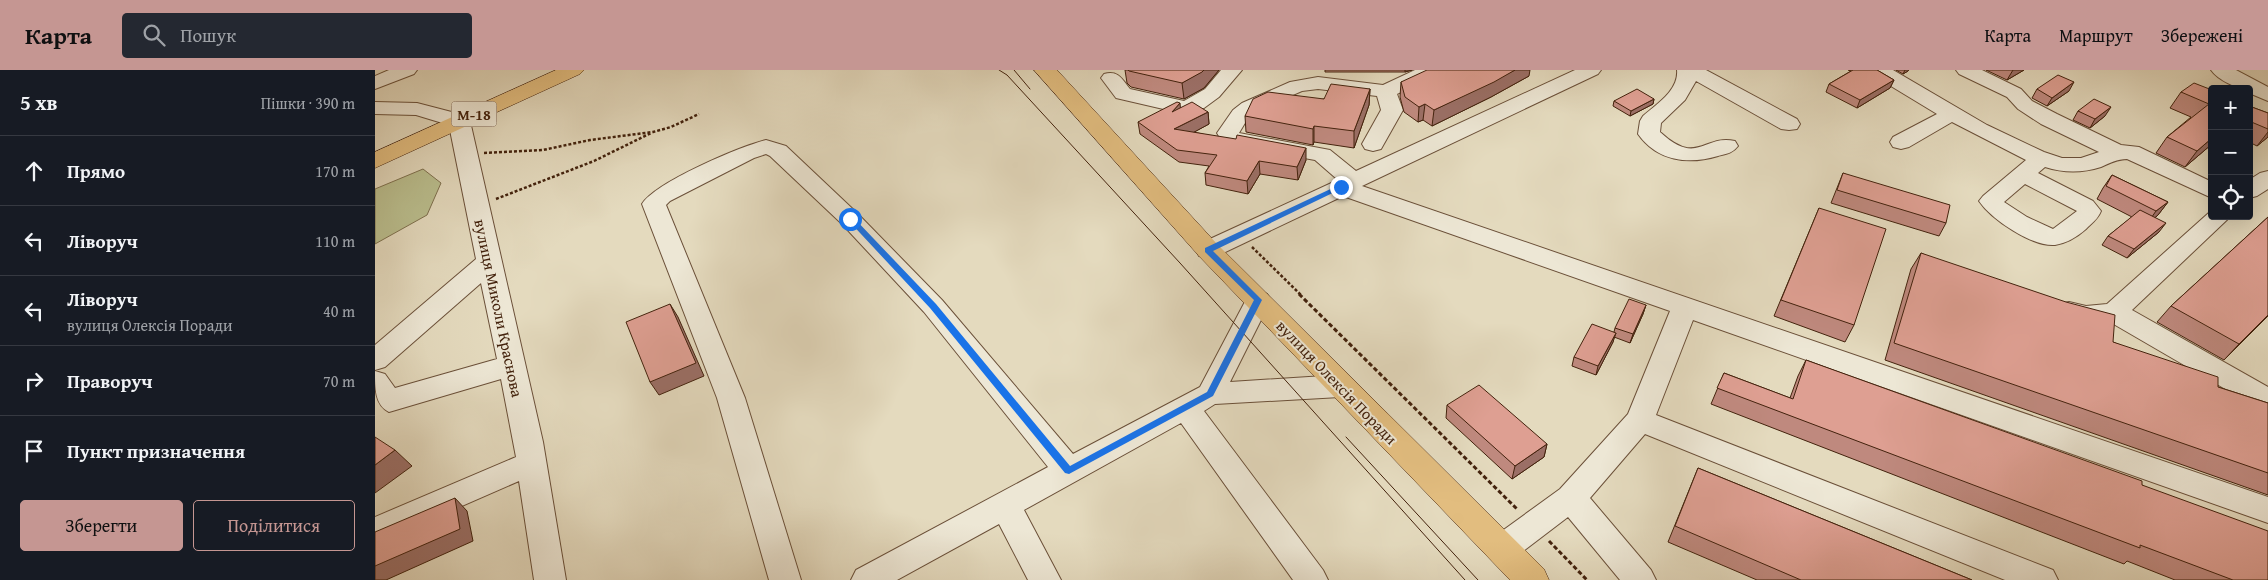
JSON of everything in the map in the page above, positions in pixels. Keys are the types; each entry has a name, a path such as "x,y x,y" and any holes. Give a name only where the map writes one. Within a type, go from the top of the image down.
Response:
{"main road":[{"name":"М-18","path":"375,161 573,70"},
{"name":"вулиця Олексія Поради","path":"1045,70 1208,250 1532,580"}],"street":[{"path":"375,83 407,70"},
{"path":"1111,73 1123,94 1185,108 1197,104 1212,93 1232,70"},
{"path":"1432,70 1386,91 1306,84 1249,107 1240,114 1227,134 1237,140 1322,155 1348,184 1685,307 2268,510"},
{"path":"1208,250 1591,70"},
{"path":"1727,146 1702,155 1683,155 1663,147 1649,134 1651,121 1678,96 1689,78 1689,70 1789,124"},
{"path":"1878,70 1907,84 1952,114 2028,155 2051,163 2080,166 2117,152 2131,152 2208,190"},
{"path":"1965,70 2014,93 2025,105 2049,119 2117,152"},
{"path":"1373,144 1392,110 1386,91"},
{"path":"375,93 397,98 417,109 459,121"},
{"path":"375,108 417,109"},
{"path":"1901,142 1952,114"},
{"name":"вулиця Миколи Краснова","path":"459,121 512,365 531,463 550,580"},
{"path":"785,580 731,398 654,204 662,196 746,153 766,147 779,151 850,219 933,306 1069,471"},
{"path":"2021,174 2041,159"},
{"path":"2253,188 2268,178"},
{"path":"2114,312 2215,220"},
{"path":"375,360 489,262"},
{"path":"1198,401 1258,300"},
{"path":"2046,304 2086,315 2114,312 2268,400"},
{"path":"1502,549 1571,498 1640,420 1685,307"},
{"path":"375,381 389,401 512,365"},
{"path":"867,580 1198,401 1340,386"},
{"path":"1198,401 1312,580"},
{"path":"1640,420 2043,580"},
{"path":"375,531 531,463"},
{"path":"1571,498 1640,580"},
{"path":"1005,505 1045,580"}],"lane":[{"path":"2221,70 2268,95"}],"path":[{"path":"466,154 543,150 590,140 653,132 671,127 699,114"},
{"path":"477,206 559,176 625,148 653,132"},
{"path":"1239,235 1587,580"}],"green space":[{"path":"423,169 441,183 427,215 375,244 375,189"}],"building":[{"path":"1128,70 1204,70 1182,83"},
{"path":"1427,70 1515,70 1434,110 1425,104 1419,107 1405,97 1401,82"},
{"path":"1853,70 1877,70 1894,80 1860,100 1829,84"},
{"path":"2058,75 2074,82 2052,98 2037,89"},
{"path":"2194,83 2208,88 2208,104 2181,92"},
{"path":"1331,84 1370,89 1354,131 1314,126 1313,129 1245,116 1253,99 1268,92 1324,99"},
{"path":"1637,89 1654,99 1631,111 1614,101"},
{"path":"2094,99 2111,107 2095,119 2078,111"},
{"path":"1177,102 1180,103 1172,112 1192,102 1208,112 1174,129 1236,139 1237,135 1306,148 1297,167 1259,161 1247,181 1205,173 1217,155 1177,150 1138,122"},
{"path":"2208,105 2208,141 2197,151 2167,137"},
{"path":"2253,107 2268,113 2268,129 2253,123"},
{"path":"1843,173 1950,205 1946,223 1837,190"},
{"path":"2112,175 2168,202 2156,211 2106,186"},
{"path":"1819,208 1886,229 1854,325 1781,300"},
{"path":"2140,210 2166,223 2134,249 2108,236"},
{"path":"2268,217 2268,315 2239,344 2171,306"},
{"path":"1921,253 2066,302 2115,315 2113,342 2218,377 2218,387 2268,403 2268,473 1894,343"},
{"path":"1629,299 1646,305 1633,334 1615,328"},
{"path":"670,304 696,363 650,382 626,322"},
{"path":"1592,324 1616,333 1598,366 1574,357"},
{"path":"1806,360 2142,481 2142,485 2268,531 2268,580 2233,580 2140,545 2140,548 1717,388 1724,373 1793,399"},
{"path":"1479,385 1547,444 1515,466 1447,405"},
{"path":"375,437 395,450 375,465"},
{"path":"1698,468 1972,580 1801,580 1675,526"},
{"path":"455,498 460,529 375,566 375,532"}],"tram line":[{"path":"999,70 1007,75 1180,263 1465,580"},
{"path":"1014,70 1030,89"},
{"path":"1346,437 1478,580"}],"route":[{"path":"850,219 933,306 1069,471 1210,394 1258,300 1208,250 1341,187"}]}
